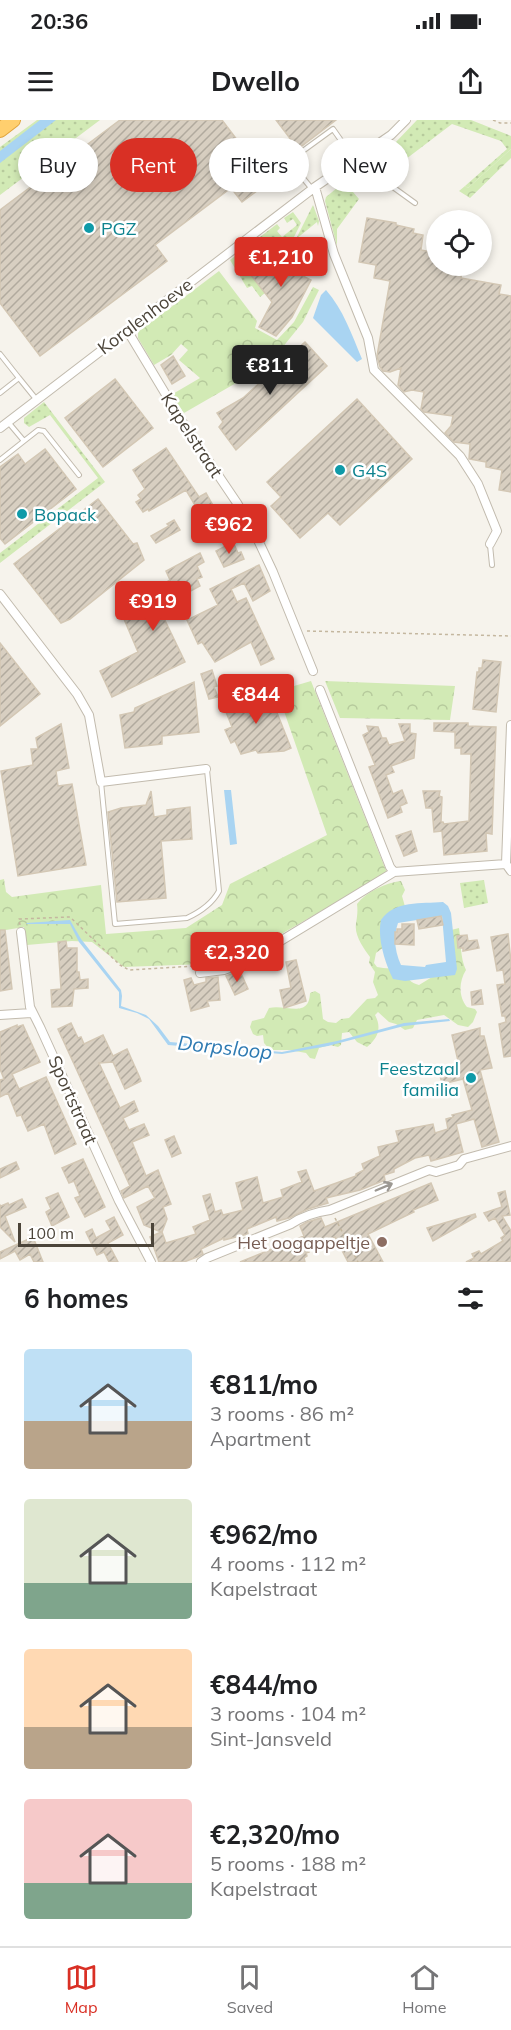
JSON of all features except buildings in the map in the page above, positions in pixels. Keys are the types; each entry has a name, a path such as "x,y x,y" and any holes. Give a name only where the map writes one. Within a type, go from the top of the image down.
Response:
{"highway":[{"path":"0,130 13,120"}],"street":[{"name":"Koralenhoeve","path":"386,138 406,120"},
{"name":"Koralenhoeve","path":"0,428 321,182"},
{"path":"313,188 334,254 368,338 374,370 460,456 478,484 497,531 490,544"},
{"name":"Kapelstraat","path":"127,330 183,423 237,503 257,538 313,671"},
{"path":"0,594 77,694 87,712 101,782 206,770"},
{"path":"320,690 393,872"},
{"path":"199,969 224,970 246,962 393,872 509,867 511,724"},
{"name":"Sportstraat","path":"21,932 31,1012 40,1027 118,1201 151,1262"},
{"path":"0,1015 31,1012"},
{"path":"201,1262 291,1224 300,1218 330,1210 429,1170 436,1172 459,1166 464,1159 511,1146"}],"lane":[{"path":"313,188 290,161 333,129 339,138"},
{"path":"400,192 415,203"},
{"path":"0,354 36,400"},
{"path":"0,393 19,378"},
{"path":"8,422 24,441"},
{"path":"0,460 38,430 44,431 79,475"},
{"path":"490,544 492,565"},
{"path":"101,782 115,924 187,918 197,914 214,900 219,891 206,770"}],"path":[{"path":"493,120 500,123 511,123"},
{"path":"297,631 511,636"},
{"path":"21,932 20,919 70,917 120,965 129,970 199,969"},
{"path":"330,1210 358,1262"}],"green space":[{"path":"37,120 100,120 76,138 18,138 18,182 0,195 0,147"},
{"path":"417,120 471,120 511,136 511,149 468,188 465,186 507,149 501,141 452,124 409,157 409,138 400,138"},
{"path":"511,149 511,158 470,198 459,191 465,186 468,188"},
{"path":"332,192 353,192 359,199 337,229 337,246 325,201"},
{"path":"313,205 319,221 318,226 317,222 296,239"},
{"path":"293,212 301,223 292,241 249,273 265,293 260,297 252,286 247,288 230,260 277,224 280,228 277,231 282,237 297,225 293,219 287,223 284,218"},
{"path":"219,271 257,321 255,328 277,340 294,322 313,287 319,290 303,322 269,364 184,413 171,395 200,378 179,360 188,350 181,344 171,355 154,365 138,338 138,332"},
{"path":"44,402 105,482 0,563 0,553 98,478 50,415 29,427 24,423 24,418"},
{"path":"311,681 387,873 231,963 124,967 92,942 72,941 27,945 24,927 0,931 0,880 4,879 6,892 12,897 101,885 106,934 186,928 222,905 230,884 327,835 277,691"},
{"path":"325,681 455,686 450,720 340,718"},
{"path":"484,880 488,903 464,908 460,883"},
{"path":"401,881 405,890 402,896 406,910 396,918 384,947 376,953 374,963 377,967 399,971 419,985 445,972 451,930 459,928 466,970 462,979 461,993 467,1007 477,1012 473,1022 468,1027 458,1025 444,1015 417,1020 413,1028 405,1030 389,1022 378,1012 375,1015 378,1032 367,1047 357,1042 349,1032 342,1033 341,1045 338,1047 330,1045 319,1048 315,1059 310,1058 306,1053 270,1050 264,1043 263,1035 253,1034 250,1027 252,1021 264,1018 269,1008 301,1008 309,1001 310,993 315,991 320,994 323,1019 336,1023 341,1019 349,1018 367,999 378,995 373,982 375,972 369,963 370,957 356,933 357,904 377,888"}],"water":[{"path":"40,120 56,120 33,138 18,138 18,149 0,163 0,151"},
{"path":"326,290 351,332 362,359 357,362 313,318 321,295"},
{"path":"224,790 231,790 237,844 230,845"},
{"path":"443,902 451,913 457,969 455,975 405,981 393,979 382,950 381,920 401,906","holes":["442,916 446,962 425,967 401,965 395,945 398,923"]},
{"name":"Dorpsloop","path":"70,920 81,939 121,990 121,1006 146,1015 170,1042 282,1052 337,1041 404,1023 449,1019 450,1021 404,1026 328,1046 282,1054 168,1045 149,1019 119,1008 119,992 79,942 70,924 26,923"}],"place":[{"name":"PGZ","path":"89,228"},
{"name":"G4S","path":"340,470"},
{"name":"Bopack","path":"22,514"},
{"name":"Feestzaal familia","path":"471,1078"},
{"name":"Het oogappeltje","path":"382,1242"}]}
